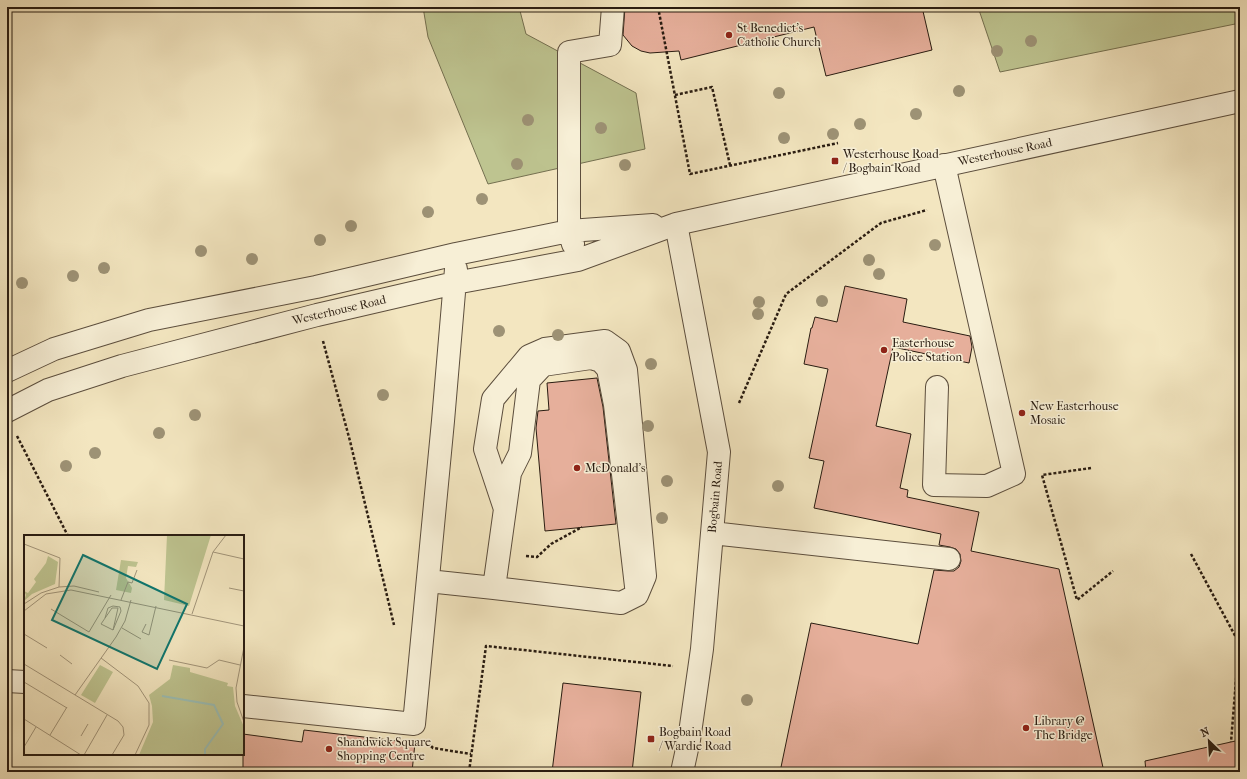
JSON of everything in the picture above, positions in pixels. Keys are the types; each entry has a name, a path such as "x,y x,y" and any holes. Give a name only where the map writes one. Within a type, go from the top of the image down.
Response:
{"street":[{"path":"578,260 569,231 569,52 610,45 613,7"},
{"name":"Westerhouse Road","path":"11,420 48,390 122,366 317,315 456,283 578,260 676,224 1240,101"},
{"path":"937,387 934,485 987,486 1014,474 944,165"},
{"name":"Westerhouse Road","path":"7,371 54,349 149,320 316,287 456,254 569,231 676,224"},
{"name":"Bogbain Road","path":"676,224 719,452 699,668 689,740 682,772"},
{"path":"244,706 414,724 456,283 456,254"},
{"path":"428,581 621,603 637,596 645,576 626,370 619,351 605,342 545,349 529,356 493,399 485,449 505,510"},
{"path":"494,588 510,473 520,453 529,380 543,365 591,358 601,361 608,369 615,405 637,596"},
{"path":"712,533 949,560"},
{"path":"7,681 24,682"}],"path":[{"path":"658,7 690,174 838,143"},
{"path":"675,95 712,87 730,165"},
{"path":"737,409 786,294 882,223 953,202"},
{"path":"317,315 350,441 395,630"},
{"path":"11,420 68,535"},
{"path":"1091,468 1042,475 1077,600 1113,572"},
{"path":"1191,554 1239,644 1231,742"},
{"path":"469,772 486,646 699,668"},
{"path":"415,714 433,748 471,754"}],"green space":[{"path":"423,7 519,7 526,34 636,93 645,149 488,184 428,37"},
{"path":"978,7 1240,7 1240,23 1000,72"}],"building":[{"path":"625,7 922,7 932,50 826,76 814,27 681,60 679,51 650,53 641,51 632,46 623,35"},
{"path":"845,286 907,299 903,322 970,336 972,347 969,363 893,347 876,426 911,434 900,488 908,490 907,497 979,512 971,551 1059,569 1104,772 780,772 811,623 918,644 934,570 954,571 959,567 961,561 960,554 956,549 939,545 941,534 814,508 824,461 809,458 828,369 804,364 811,328 815,317 837,322"},
{"name":"McDonald's","path":"597,378 603,407 616,524 545,531 536,428 538,411 549,410 547,383"},
{"path":"563,683 641,692 632,772 552,772"},
{"name":"Shandwick Square Shopping Centre","path":"304,730 415,743 412,772 243,772 244,734 302,742"},
{"path":"1240,740 1240,772 1146,772 1145,761"}],"place":[{"name":"St Benedict's Catholic Church","path":"729,35"},
{"name":"Westerhouse Road / Bogbain Road","path":"835,161"},
{"name":"Easterhouse Police Station","path":"884,350"},
{"name":"New Easterhouse Mosaic","path":"1022,413"},
{"name":"McDonald's","path":"577,468"},
{"name":"Library @ The Bridge","path":"1026,728"},
{"name":"Bogbain Road / Wardie Road","path":"651,739"},
{"name":"Shandwick Square Shopping Centre","path":"329,749"}]}
